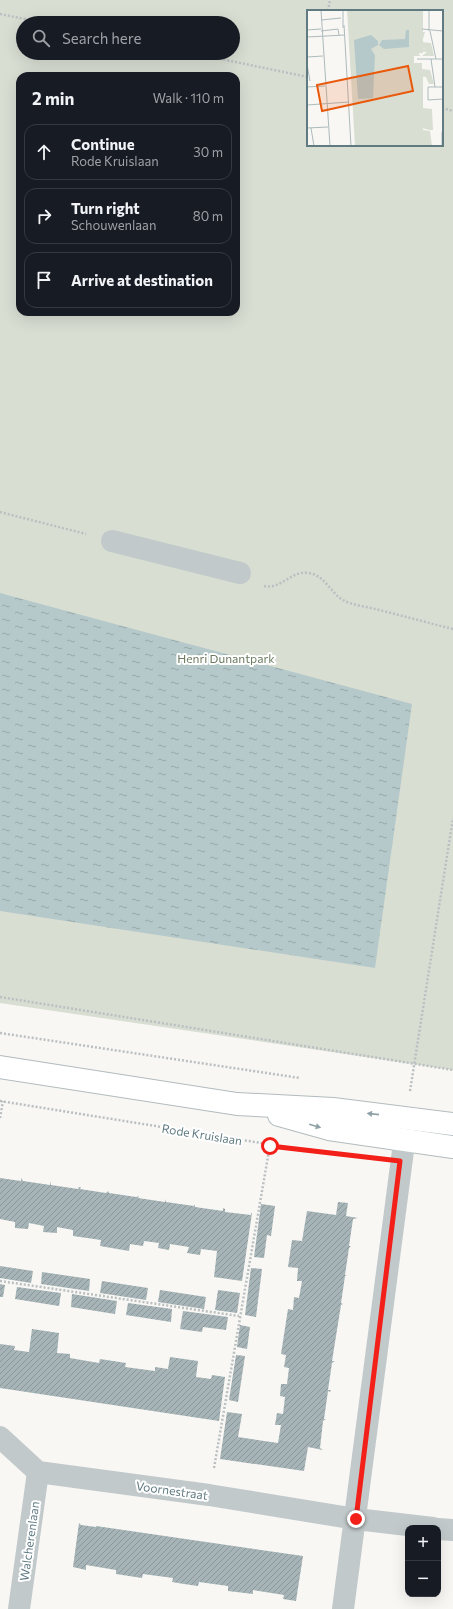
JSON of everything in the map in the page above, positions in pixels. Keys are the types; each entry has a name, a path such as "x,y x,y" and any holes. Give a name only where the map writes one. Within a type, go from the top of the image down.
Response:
{"main road":[{"path":"0,1067 237,1104 333,1109 407,1117 453,1124"},
{"path":"237,1104 329,1130 453,1147"}],"street":[{"path":"112,541 240,573"},
{"path":"343,1609 356,1519 407,1117"},
{"path":"0,1436 38,1472"},
{"name":"Voornestraat","path":"38,1472 209,1495 356,1519 407,1525"},
{"name":"Walcherenlaan","path":"19,1609 38,1472"},
{"path":"441,1528 453,1530"}],"path":[{"path":"328,10 330,0"},
{"path":"0,14 16,17"},
{"path":"227,60 307,76"},
{"path":"443,108 453,111"},
{"path":"0,512 112,541"},
{"path":"240,573 260,586 269,588 297,574 308,573 320,577 346,602 453,629"},
{"path":"407,1117 453,818"},
{"path":"0,997 453,1070"},
{"path":"0,1033 308,1079"},
{"path":"0,1118 1,1101"},
{"name":"Rode Kruislaan","path":"1,1101 270,1146 293,1148"},
{"path":"209,1495 270,1146"},
{"path":"0,1281 240,1316"}],"green space":[{"name":"Henri Dunantpark","path":"0,0 453,0 453,1070 0,1003"}],"water":[{"path":"0,593 412,704 375,968 0,911"}],"building":[{"path":"0,1178 21,1181 21,1178 23,1181 50,1185 51,1181 51,1185 78,1189 81,1187 80,1189 106,1193 108,1191 109,1193 136,1197 139,1196 138,1198 165,1202 165,1199 166,1202 194,1206 195,1204 195,1207 223,1211 223,1208 225,1209 225,1212 251,1215 252,1213 242,1281 214,1277 217,1251 201,1249 200,1255 187,1253 189,1247 170,1244 169,1250 158,1248 159,1243 144,1241 143,1246 130,1244 129,1251 100,1246 101,1240 73,1236 73,1230 57,1227 57,1233 43,1232 44,1226 29,1223 28,1229 15,1228 15,1222 0,1219"},
{"path":"338,1202 348,1203 346,1216 358,1218 353,1219 349,1246 351,1246 349,1248 345,1275 347,1275 345,1276 341,1303 343,1304 341,1305 332,1361 335,1361 332,1363 328,1390 331,1390 330,1392 328,1391 324,1419 326,1419 323,1421 320,1448 323,1450 308,1447 304,1471 220,1459 227,1412 242,1414 238,1437 278,1443 281,1425 275,1425 277,1413 283,1414 285,1397 280,1396 281,1384 287,1384 289,1368 284,1367 286,1355 281,1354 288,1309 293,1310 294,1297 299,1298 302,1281 297,1281 298,1268 288,1267 292,1240 302,1241 307,1211 336,1215"},
{"path":"261,1204 275,1206 271,1236 267,1235 264,1258 254,1257"},
{"path":"0,1266 33,1271 31,1283 0,1278"},
{"path":"251,1268 262,1269 256,1317 245,1315"},
{"path":"42,1272 90,1279 89,1291 41,1284"},
{"path":"102,1281 148,1288 146,1300 100,1293"},
{"path":"0,1284 5,1285 3,1297 0,1297"},
{"path":"17,1287 61,1293 59,1306 15,1299"},
{"path":"160,1290 206,1297 204,1309 158,1302"},
{"path":"218,1290 240,1293 237,1313 215,1310"},
{"path":"72,1294 117,1301 115,1314 71,1307"},
{"path":"128,1303 172,1309 171,1322 126,1315"},
{"path":"183,1311 228,1317 226,1330 203,1327 202,1332 180,1329"},
{"path":"240,1325 250,1327 247,1349 237,1347"},
{"path":"32,1329 59,1333 57,1353 70,1354 70,1358 99,1363 100,1359 126,1363 125,1367 155,1371 155,1367 168,1369 170,1357 198,1361 196,1377 211,1379 212,1375 225,1377 219,1421 0,1388 0,1344 15,1346 14,1350 29,1352"},
{"path":"236,1355 245,1356 238,1402 229,1400"},
{"path":"79,1523 81,1525 303,1556 296,1601 283,1599 284,1595 253,1590 253,1594 228,1591 228,1586 199,1582 198,1586 172,1582 173,1578 143,1574 142,1578 116,1574 116,1570 86,1565 86,1570 73,1567"}],"route":[{"path":"270,1146 400,1161 356,1519"}]}
